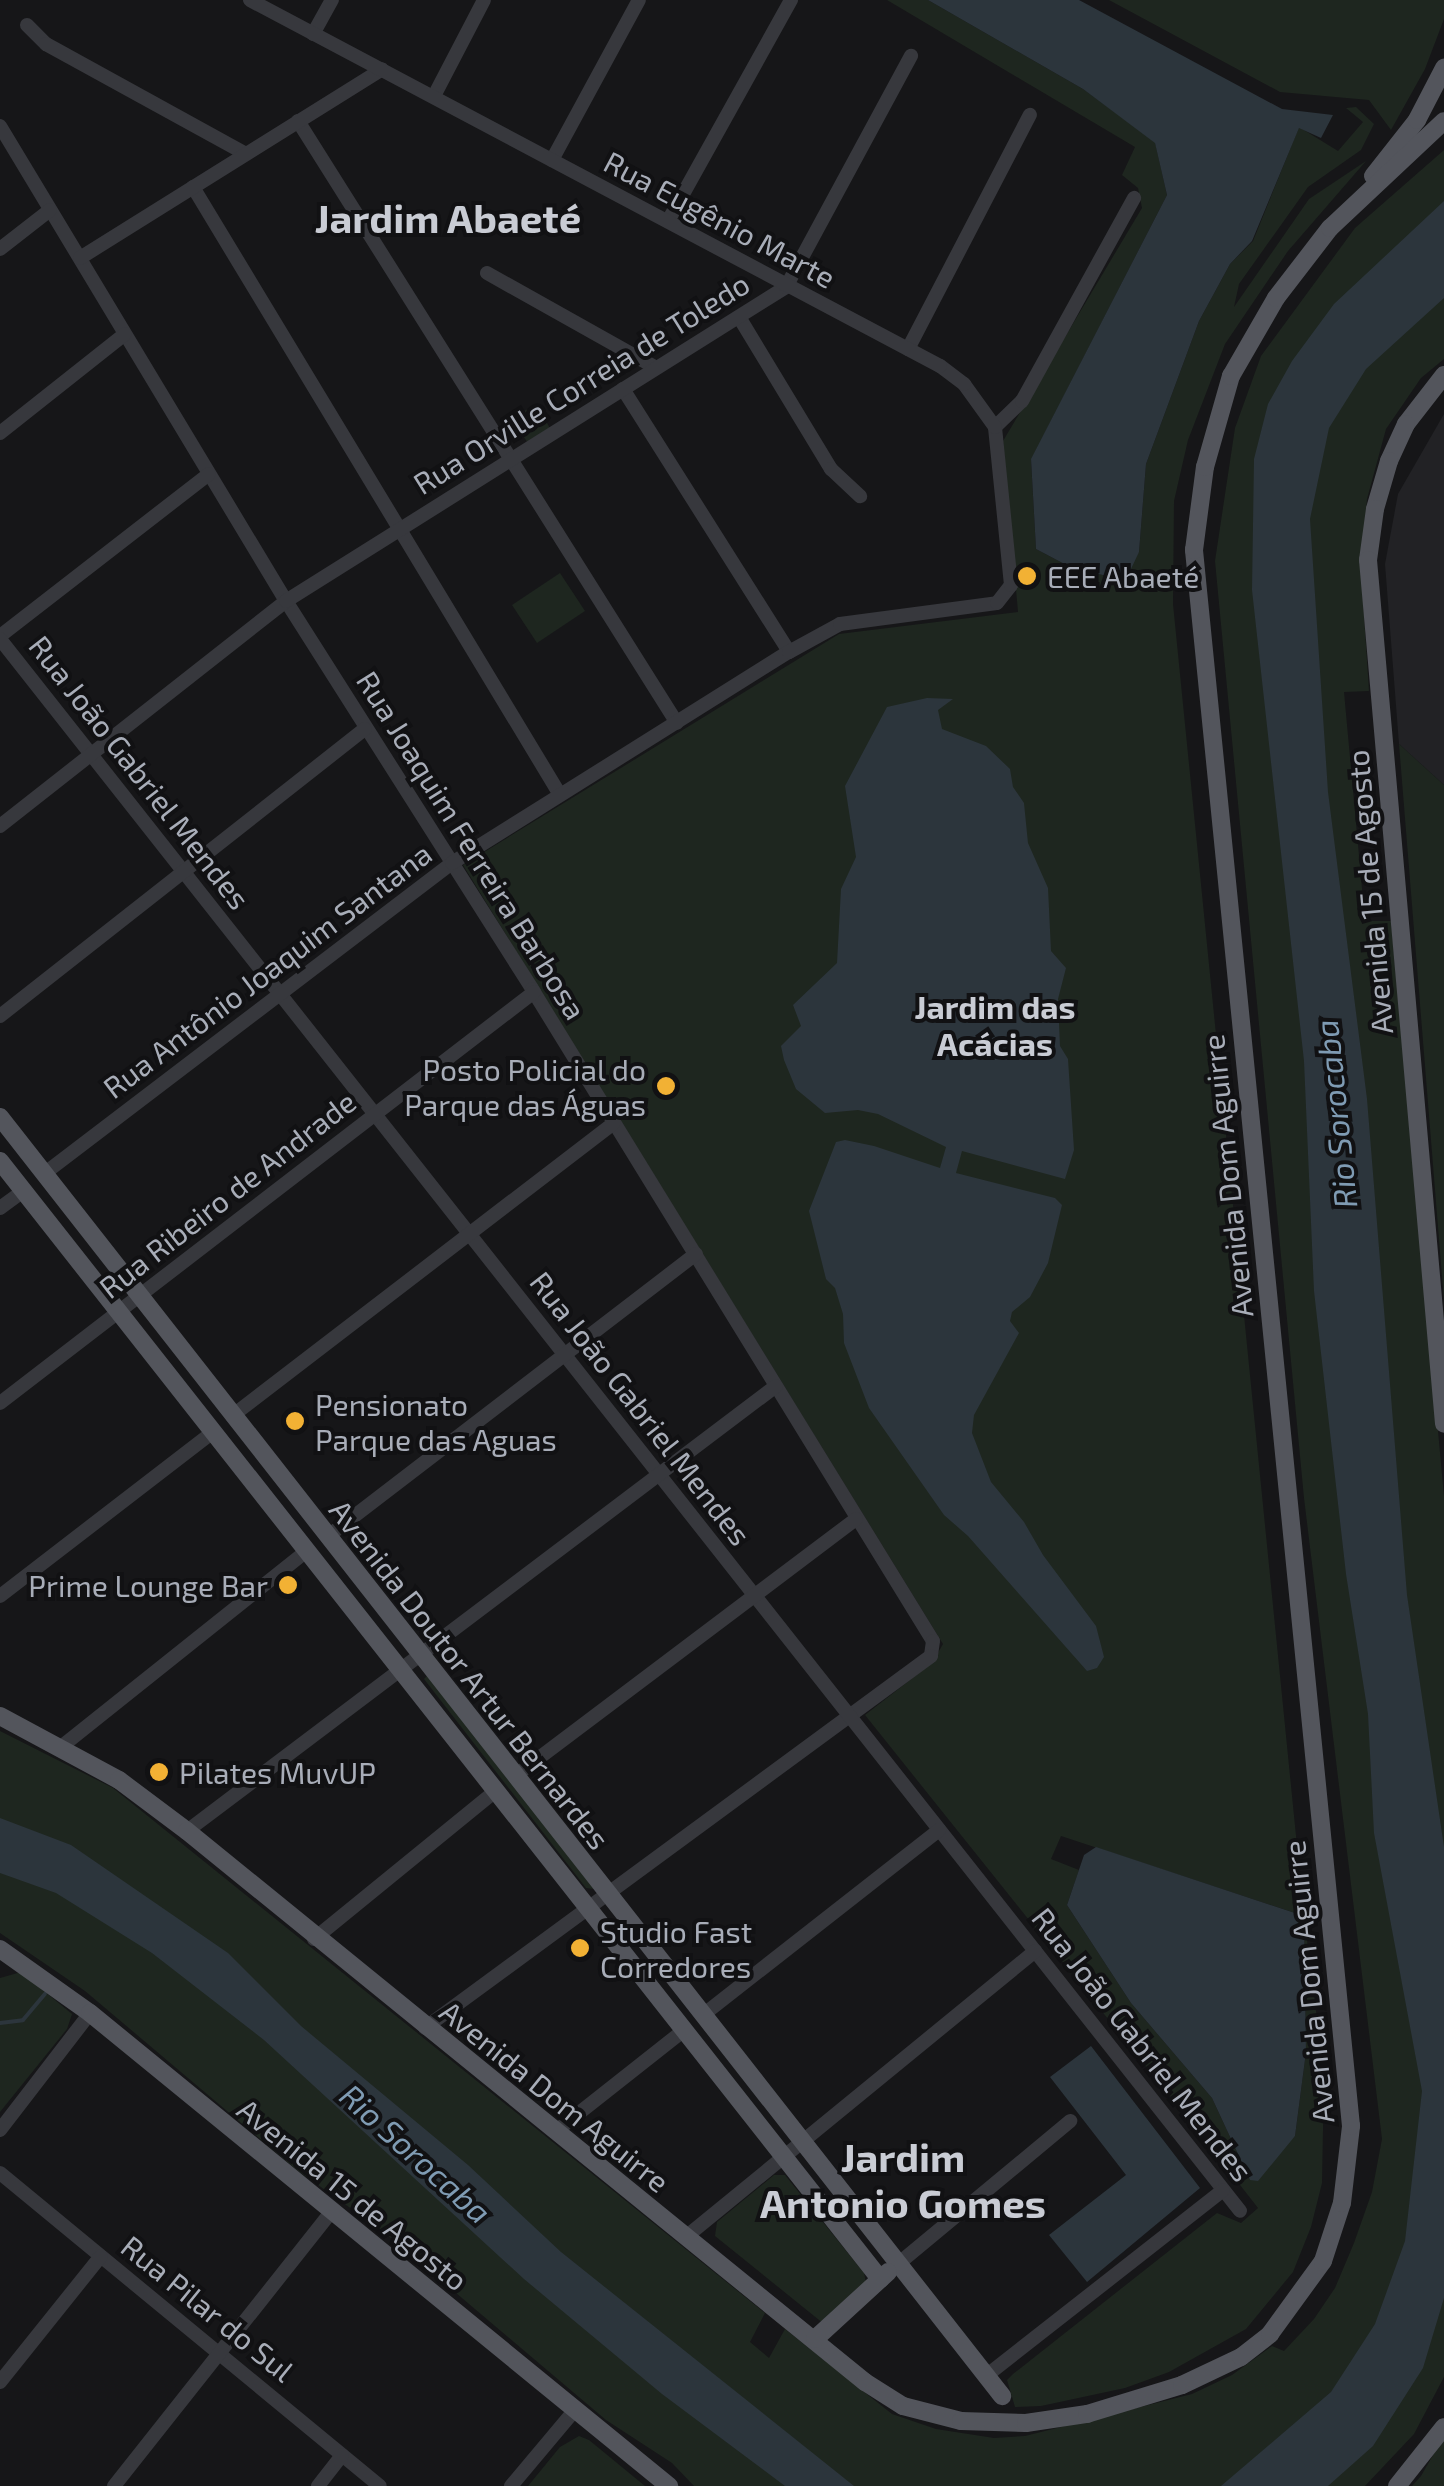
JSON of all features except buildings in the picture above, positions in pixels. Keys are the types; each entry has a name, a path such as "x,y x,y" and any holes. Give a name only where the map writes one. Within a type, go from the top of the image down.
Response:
{"main road":[{"path":"1330,228 1396,150 1444,68"},
{"name":"Avenida Dom Aguirre","path":"0,1716 119,1780 865,2382 903,2406 961,2421 1026,2422 1087,2414 1198,2378 1240,2357 1270,2334 1323,2260 1342,2203 1351,2126 1349,2078 1194,550 1205,466 1231,376 1276,298 1330,228 1444,122"},
{"name":"Avenida Dom Aguirre","path":"1412,154 1444,130"},
{"name":"Avenida 15 de Agosto","path":"1444,375 1406,424 1389,461 1375,509 1368,560 1444,1424"},
{"name":"Avenida Doutor Artur Bernardes","path":"0,1117 1002,2396"},
{"name":"Avenida Doutor Artur Bernardes","path":"0,1161 880,2279"},
{"name":"Avenida 15 de Agosto","path":"2,1953 90,2014 669,2486"},
{"path":"815,2339 898,2264"},
{"path":"1397,2486 1444,2427"}],"street":[{"name":"Rua Eugênio Marte","path":"250,0 908,349 964,384 995,428 1011,585 1007,596"},
{"path":"313,34 332,0"},
{"path":"434,96 484,0"},
{"path":"552,160 639,0"},
{"path":"668,221 791,0"},
{"path":"27,25 46,44 246,154"},
{"name":"Rua Orville Correia de Toledo","path":"0,826 286,601 786,286 910,56"},
{"path":"80,258 382,69"},
{"path":"908,349 1030,114"},
{"path":"298,121 677,723"},
{"name":"Rua Joaquim Ferreira Barbosa","path":"0,126 286,601 534,992 933,1642 931,1656 850,1717"},
{"path":"193,187 560,793"},
{"path":"995,428 1022,401 1134,198"},
{"path":"0,249 50,210"},
{"path":"487,274 656,368"},
{"path":"738,317 831,469 860,496"},
{"path":"0,433 125,334"},
{"path":"623,389 789,652"},
{"path":"0,638 209,474"},
{"name":"Rua Antônio Joaquim Santana","path":"45,1174 452,862 789,652 840,624 997,603 1007,596"},
{"name":"Rua João Gabriel Mendes","path":"0,638 1240,2211"},
{"path":"0,1016 366,729"},
{"name":"Rua Ribeiro de Andrade","path":"0,1404 534,992"},
{"path":"232,1416 614,1123"},
{"path":"0,1208 23,1191"},
{"path":"327,1537 696,1254"},
{"path":"187,1832 776,1386"},
{"path":"0,1596 214,1430"},
{"path":"514,1776 856,1519"},
{"path":"60,1747 308,1550"},
{"path":"425,2028 850,1717"},
{"path":"314,1939 494,1792"},
{"path":"704,2015 939,1830"},
{"path":"687,2236 1035,1951"},
{"path":"0,2130 90,2014"},
{"path":"555,2132 683,2031"},
{"path":"898,2264 1070,2121"},
{"name":"Rua Pilar do Sul","path":"0,2173 380,2486"},
{"path":"986,2376 1223,2190"},
{"path":"114,2486 331,2212"},
{"path":"0,2382 101,2256"},
{"path":"511,2486 574,2411"},
{"path":"318,2486 342,2455"}],"shaded area":[{"path":"887,0 928,0 1083,89 1155,142 1167,195 1031,460 1036,549 1072,568 1107,576 1139,552 1146,464 1199,321 1230,264 1253,241 1299,127 1338,151 1363,122 1346,108 1356,107 1374,124 1361,150 1308,187 1239,284 1234,307 1309,199 1366,161 1288,251 1225,344 1188,440 1174,501 1173,604 1304,1916 1324,2075 1322,2183 1311,2227 1293,2272 1246,2329 1169,2372 1125,2388 1041,2406 1015,2407 1007,2380 1217,2213 1241,2223 1258,2208 1194,2126 1204,2116 1192,2100 1180,2109 865,1715 932,1663 943,1644 463,865 839,634 1018,612 1003,441 1142,208 1138,188 1122,175 1135,147","holes":["1061,1836 1304,1916 1306,2052 1295,2136 1250,2180 1212,2098 1131,2003 1067,1905 1079,1870 1051,1859"]},
{"path":"1109,0 1444,0 1444,19 1425,69 1391,130 1369,100 1280,92"},
{"path":"1444,150 1444,359 1421,378 1386,429 1367,499 1361,570 1369,691 1344,692 1365,921 1391,921 1444,1496 1444,2377 1414,2434 1365,2486 694,2486 672,2463 606,2420 384,2232 297,2170 85,1991 0,1933 0,1731 113,1788 765,2313 750,2342 769,2358 785,2329 892,2414 936,2429 994,2438 1025,2436 1192,2394 1232,2375 1272,2346 1284,2351 1314,2319 1335,2288 1354,2243 1372,2192 1382,2139 1304,1498 1215,561 1235,428 1261,356 1355,228"},
{"path":"536,404 551,430 528,443 511,419"},
{"path":"1444,414 1444,785 1399,744 1385,564 1398,494"},
{"path":"560,573 585,611 537,643 512,605"},
{"path":"1399,744 1444,785 1444,1301"},
{"path":"429,1674 594,1889 586,1888 424,1679"},
{"path":"21,1972 72,2014 67,2029 0,2112 0,1978"},
{"path":"774,2175 785,2175 864,2273 866,2283 824,2324 715,2236 717,2222"},
{"path":"579,2436 645,2486 528,2486 560,2447"},
{"path":"1444,2436 1444,2486 1412,2486 1421,2476"}],"water":[{"path":"928,0 1079,0 1282,109 1333,115 1321,138 1299,128 1252,241 1230,264 1199,321 1146,464 1139,552 1130,571 1107,576 1072,568 1036,549 1031,459 1167,195 1155,143 1083,89"},
{"name":"Rio Sorocaba","path":"1444,201 1444,298 1366,369 1329,428 1310,519 1328,792 1367,1099 1407,1595 1444,1847 1444,2298 1423,2368 1373,2446 1328,2486 1221,2486 1331,2392 1375,2324 1405,2241 1422,2091 1374,1833 1368,1714 1346,1574 1314,1291 1304,1061 1252,590 1254,459 1268,404 1292,361 1334,304"},
{"path":"927,698 953,699 938,710 942,729 986,746 1010,769 1013,787 1024,803 1028,843 1048,888 1051,951 1066,968 1058,999 1060,1046 1068,1059 1074,1150 1065,1179 962,1151 956,1173 1055,1198 1062,1205 1048,1263 1030,1297 1012,1312 1010,1321 1019,1333 974,1415 972,1433 991,1482 1024,1522 1043,1555 1096,1626 1104,1657 1097,1668 1087,1671 968,1536 944,1515 869,1408 844,1343 843,1314 835,1288 826,1279 809,1211 836,1142 874,1146 940,1168 946,1147 878,1114 858,1110 825,1113 796,1089 781,1046 801,1026 793,1005 837,963 841,889 856,857 845,786 887,707"},
{"name":"Rio Sorocaba","path":"0,1818 71,1845 228,1953 301,2026 468,2165 561,2252 854,2486 785,2486 662,2394 524,2279 264,2040 152,1953 56,1893 0,1873"},
{"path":"1096,1847 1304,1916 1306,2052 1295,2136 1258,2181 1250,2180 1212,2098 1131,2003 1067,1905 1084,1855"},
{"path":"1091,2046 1200,2188 1087,2282 1049,2235 1126,2175 1050,2077"}],"waterway":[{"path":"0,2023 23,2020 45,1994"}],"place":[{"name":"EEE Abaeté","path":"1027,576"},
{"name":"Posto Policial do Parque das Águas","path":"666,1086"},
{"name":"Pensionato Parque das Aguas","path":"295,1421"},
{"name":"Prime Lounge Bar","path":"288,1585"},
{"name":"Pilates MuvUP","path":"159,1772"},
{"name":"Studio Fast Corredores","path":"580,1948"}],"district":[{"name":"Jardim Abaeté","path":"448,217"},
{"name":"Jardim das Acácias","path":"995,1026"},
{"name":"Jardim Antonio Gomes","path":"903,2179"}]}
